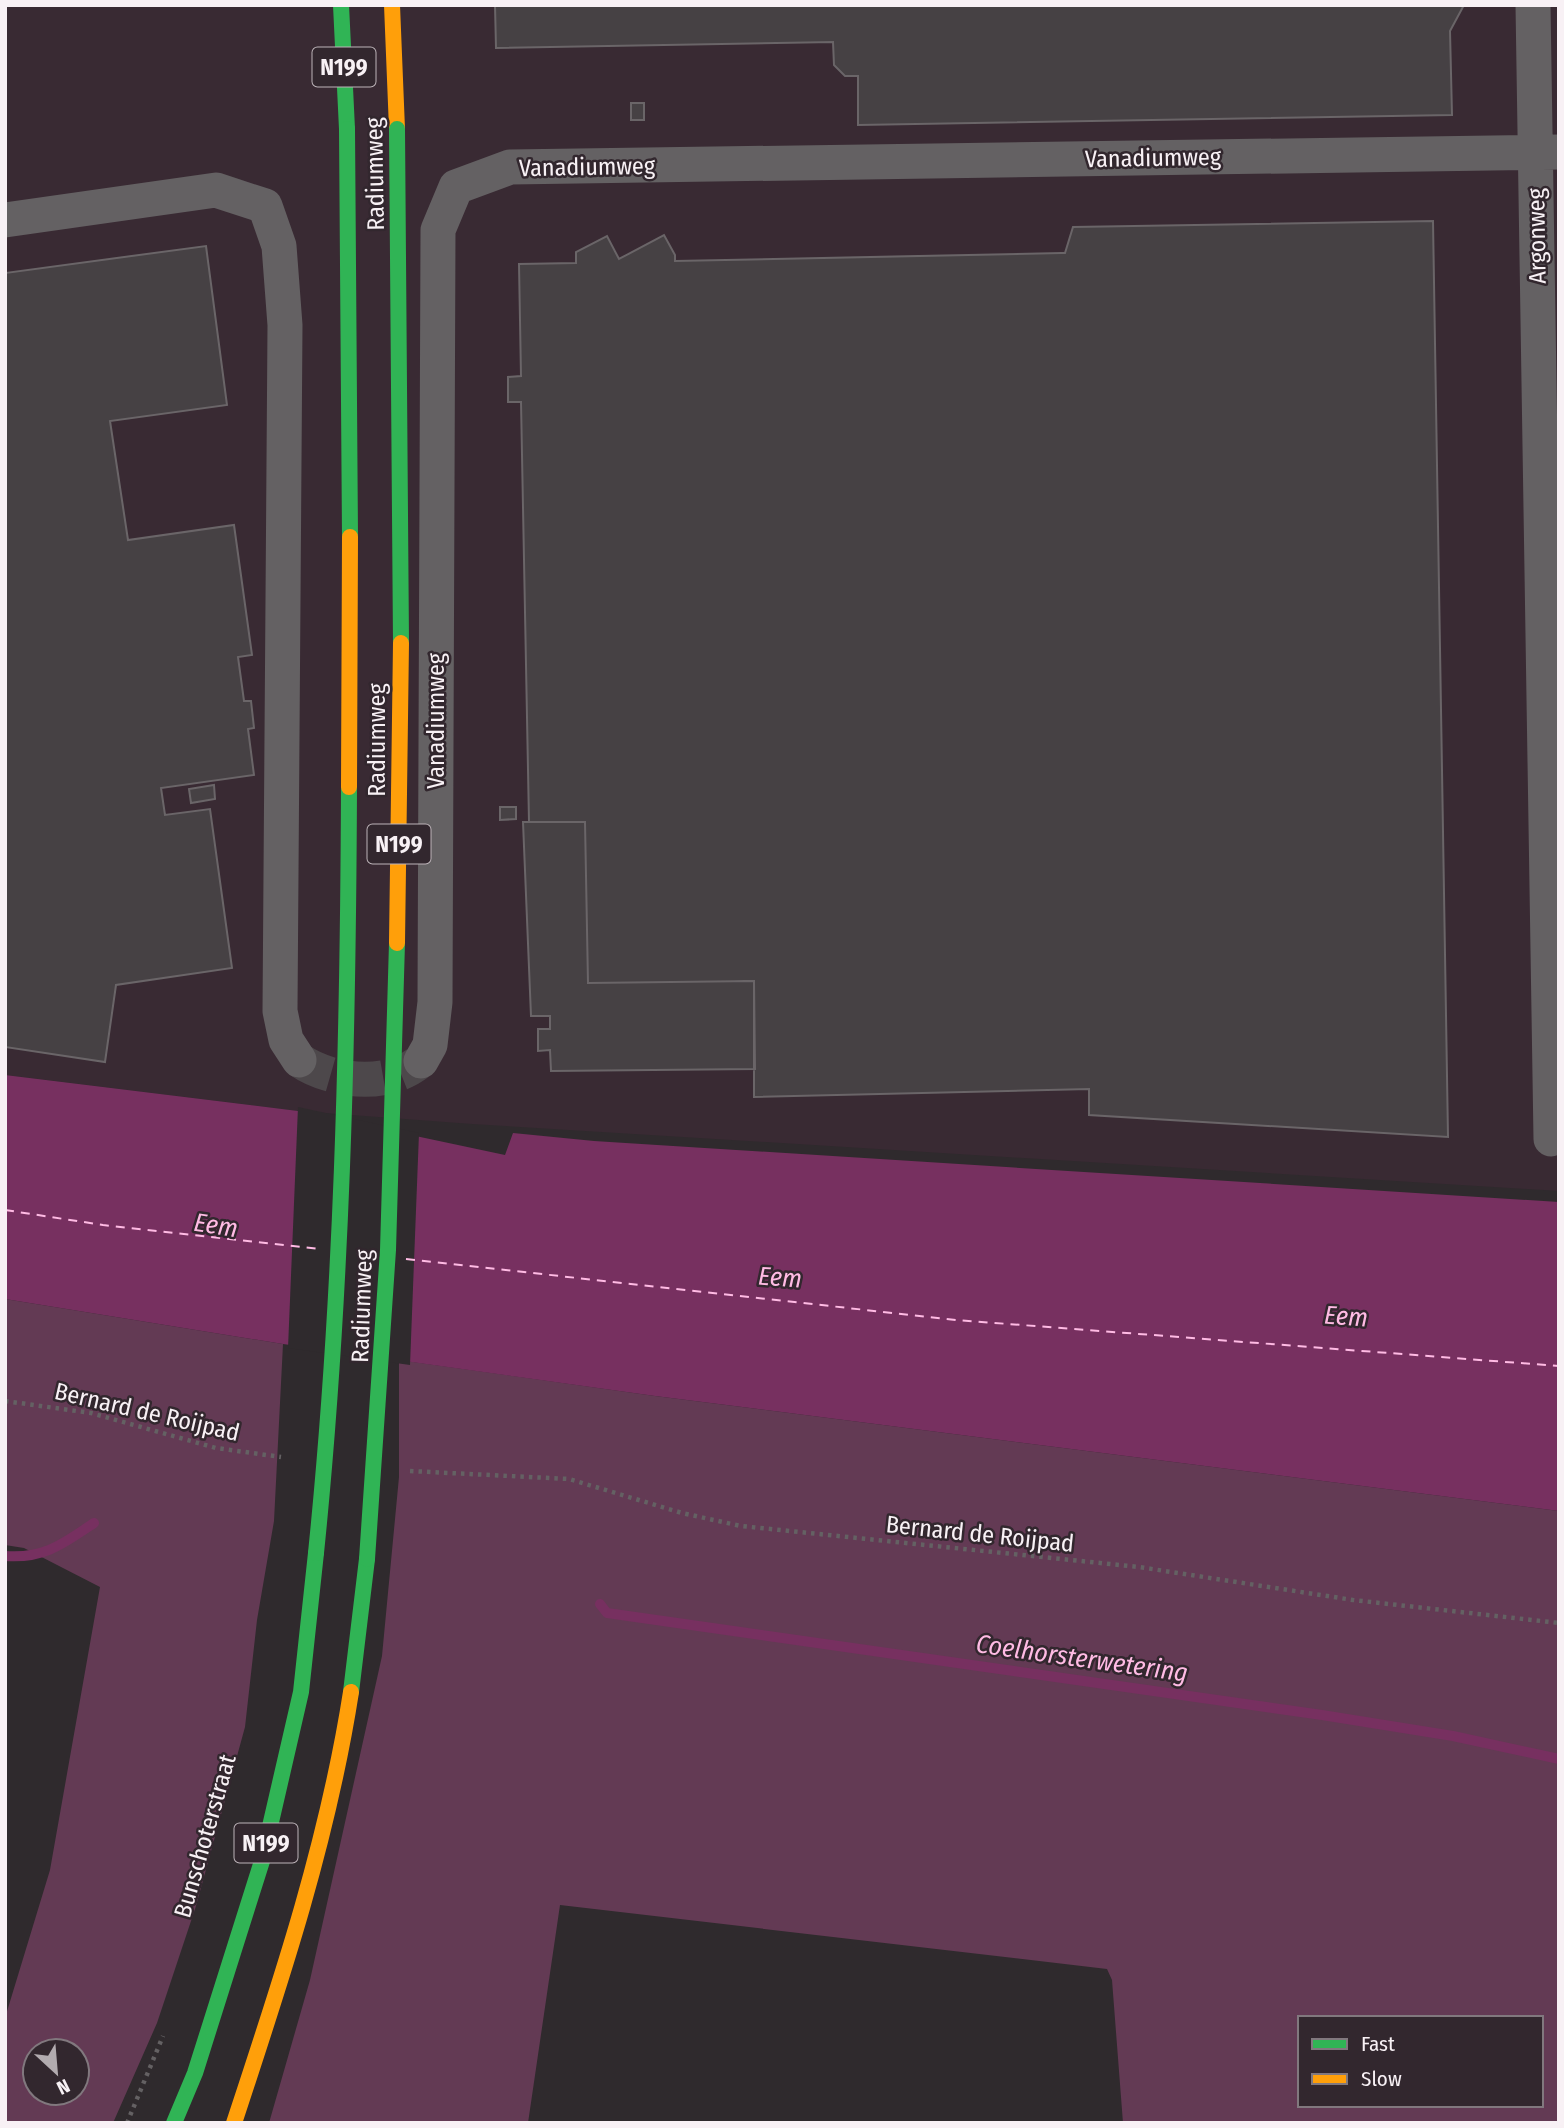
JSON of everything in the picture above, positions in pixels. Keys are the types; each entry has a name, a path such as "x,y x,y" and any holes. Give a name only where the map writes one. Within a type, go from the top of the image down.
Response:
{"main road":[{"name":"Radiumweg","path":"174,2123 195,2073 262,1861 301,1692 335,1327 345,1082 351,718 347,130 341,5"},
{"name":"Radiumweg","path":"234,2123 292,1947 329,1811 354,1678 367,1559 385,1334 395,1065 401,541 397,129 392,5"}],"street":[{"name":"Argonweg","path":"1533,5 1547,153 1551,1139"},
{"name":"Vanadiumweg","path":"421,1061 429,1045 435,1002 438,230 456,187 510,167 1547,153"},
{"path":"5,220 216,190 265,205 279,246 285,325 280,1011 286,1040 299,1060"}],"path":[{"name":"Bernard de Roijpad","path":"5,1401 91,1413 216,1448 281,1457"},
{"name":"Bernard de Roijpad","path":"402,1471 569,1479 682,1513 741,1526 1139,1567 1377,1603 1559,1623"},
{"path":"127,2123 166,2029"}],"shaded area":[{"path":"5,5 1559,5 1559,1191 472,1124 298,1111 5,1075"},
{"path":"5,1299 283,1344 274,1521 257,1620 245,1727 196,1906 157,2023 113,2123 5,2123 5,2018 50,1870 100,1587 24,1548 5,1545"},
{"path":"399,1360 655,1396 1559,1511 1559,2123 1123,2123 1112,1980 1107,1969 560,1905 528,2123 269,2123 310,1980 382,1656 399,1477"}],"water":[{"name":"Eem","path":"5,1075 298,1111 505,1155 513,1133 594,1141 1559,1202 1559,1511 655,1396 283,1344 5,1299"}],"pier":[{"path":"298,1107 419,1133 410,1365 288,1348"}],"building":[{"path":"495,5 1464,5 1450,31 1452,115 858,125 858,76 845,76 834,65 833,42 496,48"},
{"path":"631,103 644,103 644,120 631,120"},
{"path":"1433,221 1448,1137 1089,1115 1089,1089 754,1097 754,981 588,983 585,822 529,822 521,402 508,402 508,377 521,376 519,264 576,263 576,252 607,236 619,259 664,235 675,255 675,261 1065,253 1073,227"},
{"path":"206,246 227,405 110,421 128,540 234,525 252,655 238,657 244,701 251,701 254,728 248,729 254,775 161,788 165,815 210,809 232,968 116,985 105,1062 5,1047 5,273"},
{"path":"214,785 215,799 191,803 189,789"},
{"path":"500,807 516,807 516,819 500,820"},
{"path":"523,822 585,822 588,983 754,981 755,1069 551,1071 550,1050 538,1051 538,1029 550,1029 550,1016 531,1016"}],"waterway":[{"name":"Coelhorsterwetering","path":"5,1556 42,1552 94,1523"},
{"name":"Coelhorsterwetering","path":"600,1604 607,1613 1322,1715 1453,1736 1559,1759"}],"ferry route":[{"path":"5,1210 103,1225 320,1249"},
{"path":"357,1253 369,1255"},
{"path":"406,1259 956,1320 1559,1366"}],"tunnel":[{"path":"299,1060 327,1073 358,1079 390,1076 418,1063"}],"traffic: fast":[{"path":"341,5 347,129"},
{"path":"347,129 350,537"},
{"path":"397,129 401,643"},
{"path":"316,1553 338,1266 347,979 349,787"},
{"path":"367,1559 388,1250 397,943"},
{"path":"174,2123 195,2073 262,1861 301,1692 316,1553"},
{"path":"351,1692 367,1559"}],"traffic: slow":[{"path":"392,5 397,129"},
{"path":"349,787 350,537"},
{"path":"397,943 401,643"},
{"path":"234,2123 302,1910 330,1802 351,1692"}]}
